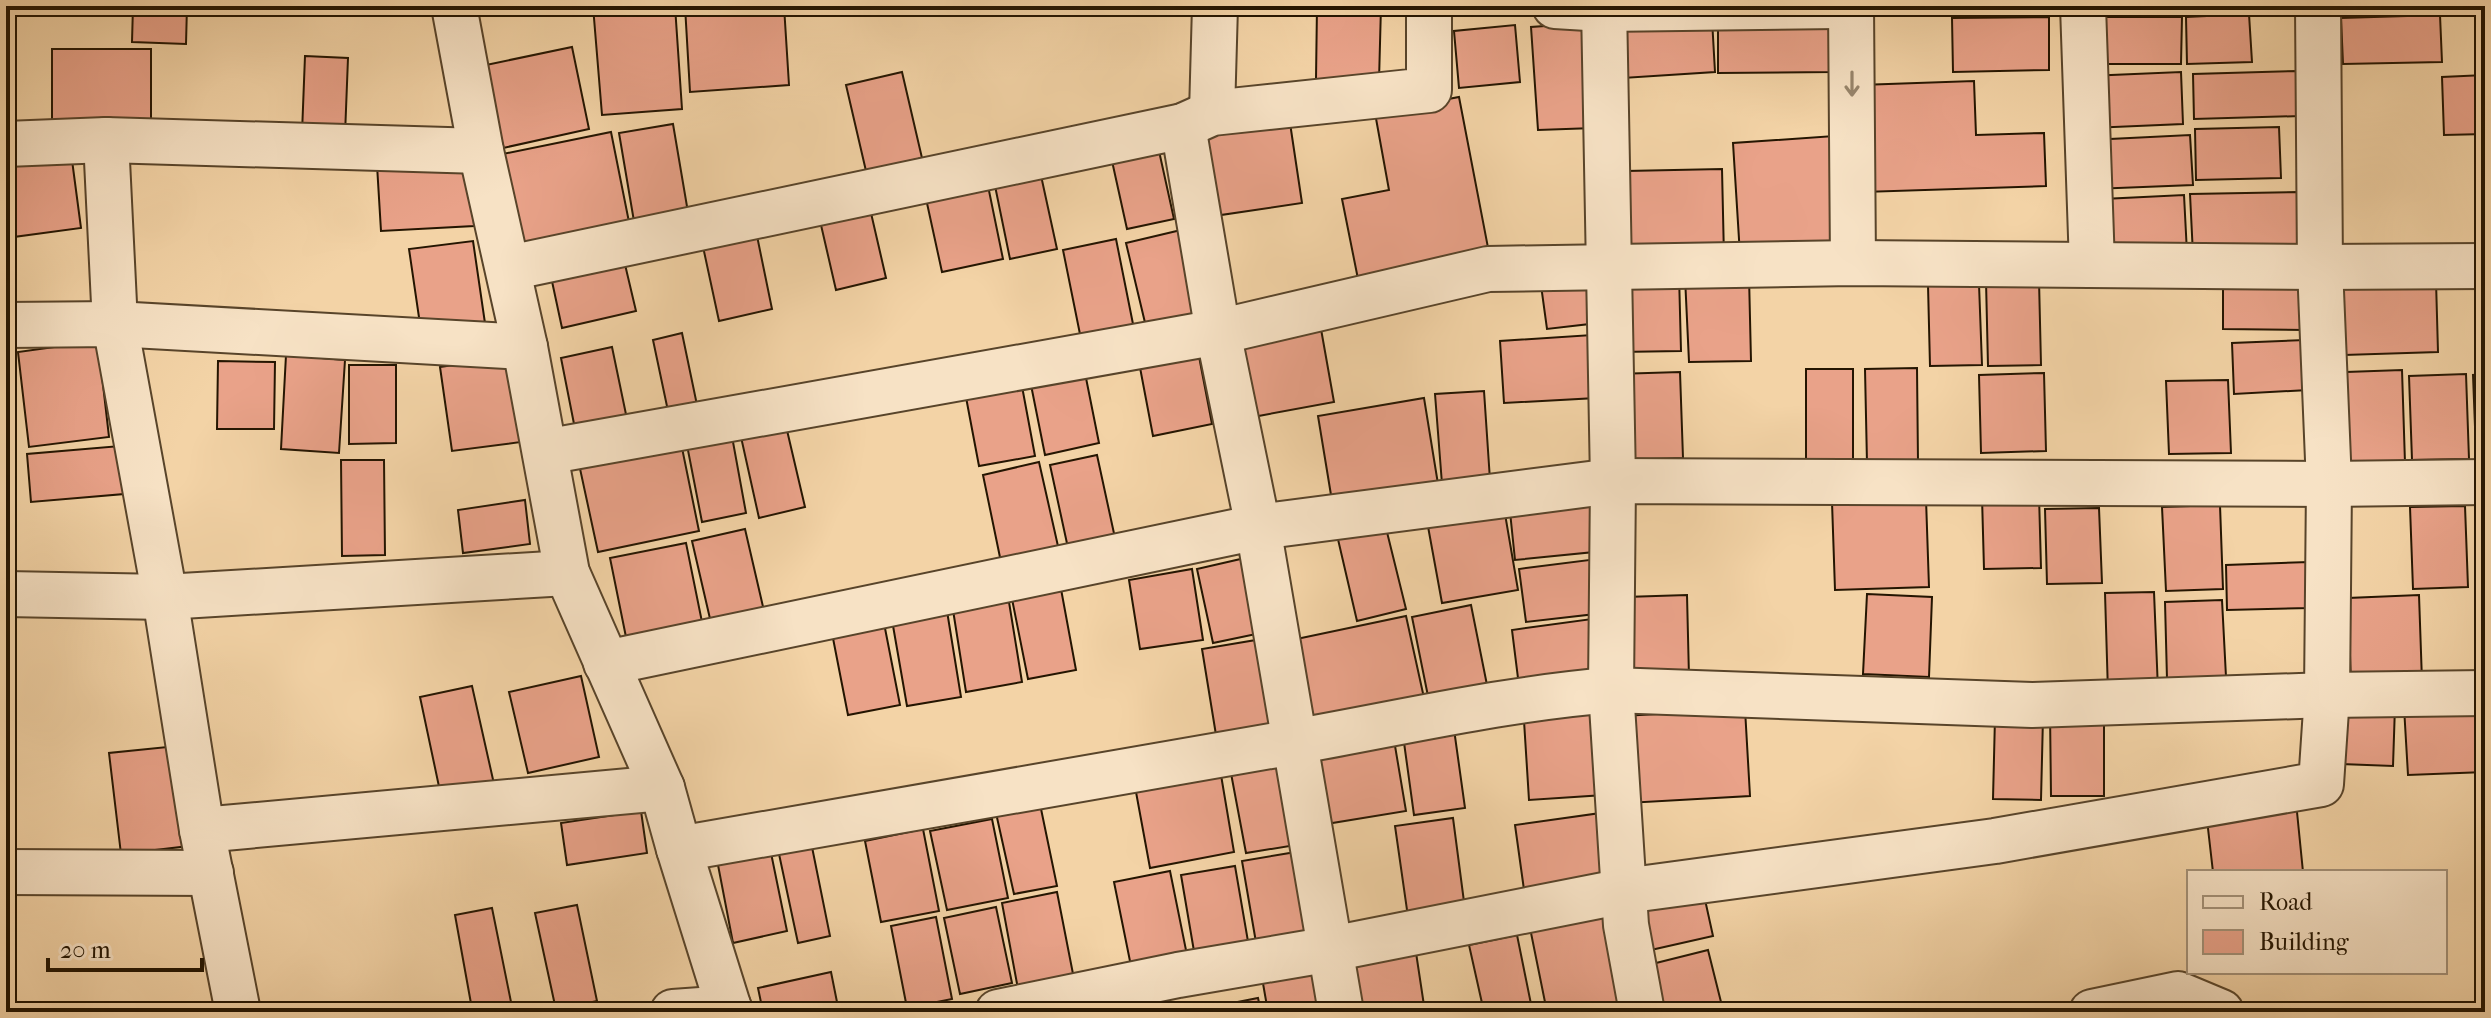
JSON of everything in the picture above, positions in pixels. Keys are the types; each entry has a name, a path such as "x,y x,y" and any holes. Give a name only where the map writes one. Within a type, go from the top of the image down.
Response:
{"street":[{"path":"454,6 481,151 525,347 567,573 662,788 729,1010 673,1012"},
{"path":"1215,6 1198,120 1218,332 1258,527 1341,1012"},
{"path":"509,268 1198,120 1429,90 1429,6"},
{"path":"1555,6 1838,6"},
{"path":"1851,6 1853,263"},
{"path":"2083,6 2092,265"},
{"path":"998,1012 1624,891 1995,841 2321,784 2327,695 2329,484 2320,267 2318,6"},
{"path":"1604,7 1613,481 1611,690 1626,925 1642,1012"},
{"path":"6,144 106,140 481,151"},
{"path":"106,140 115,324 165,597 202,830 238,1012"},
{"path":"545,452 1218,332 1488,269 1853,263 2485,266"},
{"path":"6,325 115,324 525,347"},
{"path":"606,663 1258,527 1613,481 2485,482"},
{"path":"6,594 165,597 567,573"},
{"path":"679,849 1573,693 1611,690 2032,705 2485,693"},
{"path":"202,830 662,788"},
{"path":"6,872 211,873"},
{"path":"2092,1012 2178,994 2221,1012"}],"building":[{"path":"133,6 187,6 186,44 132,42"},
{"path":"593,6 675,6 682,109 602,115"},
{"path":"685,6 784,6 789,85 690,92"},
{"path":"1317,6 1381,6 1379,81 1316,79"},
{"path":"2249,14 2252,62 2187,64 2186,17"},
{"path":"2440,15 2442,62 2343,64 2341,18"},
{"path":"2049,17 2049,70 1953,72 1952,18"},
{"path":"2096,17 2182,17 2181,64 2095,64"},
{"path":"1712,19 1715,72 1623,78 1620,25"},
{"path":"1834,20 1834,72 1718,73 1718,21"},
{"path":"1588,23 1594,128 1538,130 1531,27"},
{"path":"1515,25 1520,82 1459,88 1454,31"},
{"path":"572,47 589,129 503,148 486,65"},
{"path":"52,49 151,49 151,121 52,120"},
{"path":"305,56 348,58 345,135 302,133"},
{"path":"2298,71 2300,116 2194,119 2193,74"},
{"path":"902,72 922,158 866,171 846,85"},
{"path":"2181,72 2183,124 2091,128 2088,76"},
{"path":"2485,75 2485,134 2444,135 2442,77"},
{"path":"1974,81 1976,135 2044,133 2046,186 1863,192 1860,85"},
{"path":"1459,97 1490,258 1359,284 1342,199 1389,190 1375,113"},
{"path":"1290,123 1302,203 1214,216 1202,135"},
{"path":"673,124 691,230 637,239 619,133"},
{"path":"2279,127 2281,178 2196,180 2195,129"},
{"path":"611,132 629,222 517,246 498,155"},
{"path":"2190,135 2193,185 2093,189 2090,140"},
{"path":"1834,136 1841,249 1740,255 1733,143"},
{"path":"70,145 81,228 6,238 6,153"},
{"path":"1159,151 1174,219 1127,229 1112,161"},
{"path":"471,161 474,226 381,231 377,165"},
{"path":"1722,169 1724,257 1628,260 1626,171"},
{"path":"1040,171 1057,249 1010,259 994,181"},
{"path":"987,181 1003,259 942,272 925,194"},
{"path":"2298,192 2300,252 2193,255 2190,194"},
{"path":"2184,195 2187,253 2106,257 2103,199"},
{"path":"868,200 886,278 836,290 818,212"},
{"path":"1181,230 1202,318 1147,331 1126,243"},
{"path":"756,231 772,309 719,321 702,242"},
{"path":"1116,239 1135,334 1082,344 1063,250"},
{"path":"473,241 486,330 422,338 409,249"},
{"path":"623,256 636,311 562,328 550,272"},
{"path":"1592,272 1598,323 1547,329 1540,278"},
{"path":"1679,274 1681,351 1619,352 1617,276"},
{"path":"2223,274 2305,274 2305,330 2223,329"},
{"path":"1749,276 1751,361 1689,362 1685,277"},
{"path":"2039,280 2041,365 1988,366 1986,281"},
{"path":"2436,281 2438,352 2344,355 2342,283"},
{"path":"1979,284 1982,365 1930,366 1928,285"},
{"path":"1321,329 1334,402 1253,417 1239,344"},
{"path":"682,333 697,405 668,411 653,340"},
{"path":"1592,335 1596,398 1504,403 1500,341"},
{"path":"2305,340 2308,390 2234,394 2232,343"},
{"path":"98,341 109,437 29,447 18,352"},
{"path":"1197,346 1212,424 1153,436 1138,357"},
{"path":"612,347 628,424 576,434 561,358"},
{"path":"286,355 345,360 339,453 281,449"},
{"path":"508,357 521,442 452,451 440,367"},
{"path":"218,361 275,362 274,429 217,429"},
{"path":"349,365 396,365 396,443 349,444"},
{"path":"1084,368 1099,443 1045,455 1030,380"},
{"path":"1917,368 1918,462 1867,463 1865,369"},
{"path":"1806,369 1853,369 1853,461 1806,461"},
{"path":"2402,370 2405,463 2349,465 2346,372"},
{"path":"1680,372 1683,458 1618,460 1616,374"},
{"path":"2044,373 2046,451 1981,453 1979,375"},
{"path":"2466,374 2469,459 2412,460 2409,376"},
{"path":"2485,374 2485,452 2476,452 2473,375"},
{"path":"2228,380 2231,453 2169,454 2166,381"},
{"path":"1021,381 1035,456 979,466 965,392"},
{"path":"1484,391 1490,480 1442,484 1435,394"},
{"path":"1424,398 1438,484 1332,501 1318,416"},
{"path":"786,426 805,507 759,518 741,437"},
{"path":"731,431 746,513 702,522 686,440"},
{"path":"681,443 699,531 598,552 579,464"},
{"path":"120,446 124,494 31,502 27,454"},
{"path":"1097,455 1115,538 1068,548 1050,465"},
{"path":"341,460 384,460 385,555 342,556"},
{"path":"1039,462 1060,555 1002,567 983,475"},
{"path":"1598,493 1604,551 1515,560 1509,502"},
{"path":"2039,495 2041,568 1984,569 1982,497"},
{"path":"1926,499 1929,587 1835,590 1832,502"},
{"path":"525,500 530,544 463,553 458,510"},
{"path":"2220,505 2223,589 2166,591 2162,507"},
{"path":"2465,506 2468,587 2413,589 2410,507"},
{"path":"1504,508 1518,590 1442,603 1427,521"},
{"path":"2099,508 2102,583 2047,584 2045,509"},
{"path":"1385,524 1406,609 1357,621 1337,535"},
{"path":"745,529 764,611 711,623 692,541"},
{"path":"686,543 702,622 626,637 610,558"},
{"path":"1245,558 1261,633 1213,643 1197,569"},
{"path":"1597,559 1604,613 1526,622 1519,569"},
{"path":"2309,562 2310,608 2227,610 2226,565"},
{"path":"1192,569 1203,640 1140,649 1129,580"},
{"path":"1061,589 1076,670 1028,679 1012,599"},
{"path":"2154,592 2158,690 2108,693 2105,593"},
{"path":"1867,594 1932,597 1929,677 1863,674"},
{"path":"1687,595 1689,677 1626,679 1625,597"},
{"path":"2419,595 2422,681 2351,684 2348,598"},
{"path":"2222,600 2226,677 2167,679 2165,602"},
{"path":"1009,602 1022,682 966,692 953,610"},
{"path":"1471,605 1489,695 1430,706 1412,617"},
{"path":"947,611 961,697 907,706 892,620"},
{"path":"1406,616 1426,707 1306,733 1287,641"},
{"path":"883,618 900,705 848,715 831,628"},
{"path":"1599,618 1608,674 1519,686 1512,630"},
{"path":"1268,638 1282,730 1217,741 1202,649"},
{"path":"581,676 599,757 528,773 509,692"},
{"path":"472,686 494,784 441,796 420,697"},
{"path":"1598,700 1604,795 1529,800 1523,705"},
{"path":"2343,704 2395,706 2393,766 2341,764"},
{"path":"2485,704 2485,772 2408,775 2404,707"},
{"path":"1745,709 1750,796 1627,803 1622,716"},
{"path":"2050,712 2104,712 2104,796 2051,796"},
{"path":"1995,717 2043,717 2041,800 1993,799"},
{"path":"1453,722 1465,808 1414,815 1402,728"},
{"path":"1393,734 1406,811 1320,825 1307,747"},
{"path":"177,746 189,846 121,854 109,753"},
{"path":"1288,758 1302,844 1246,853 1230,768"},
{"path":"1221,775 1234,852 1150,868 1136,792"},
{"path":"2296,802 2303,870 2213,870 2206,811"},
{"path":"1040,804 1057,886 1014,894 996,813"},
{"path":"641,811 647,853 567,865 561,823"},
{"path":"1608,812 1618,884 1525,897 1515,825"},
{"path":"1453,818 1466,917 1409,924 1395,826"},
{"path":"992,819 1008,898 947,910 930,831"},
{"path":"923,829 939,911 881,922 865,841"},
{"path":"812,847 830,936 798,943 779,854"},
{"path":"1302,851 1317,945 1258,954 1242,861"},
{"path":"771,853 787,931 733,943 718,865"},
{"path":"1235,866 1250,953 1196,963 1181,875"},
{"path":"1170,871 1188,960 1132,971 1114,882"},
{"path":"1702,886 1713,936 1642,952 1631,901"},
{"path":"1057,892 1074,979 1018,989 1002,903"},
{"path":"577,905 597,1001 556,1010 535,913"},
{"path":"996,907 1012,983 960,994 944,918"},
{"path":"492,908 511,1002 472,1009 455,915"},
{"path":"1602,908 1624,1012 1547,1012 1529,923"},
{"path":"936,917 952,999 907,1008 891,926"},
{"path":"1517,935 1531,1004 1484,1012 1469,945"},
{"path":"1415,946 1425,1012 1356,1012 1347,956"},
{"path":"1708,950 1723,1010 1661,1012 1648,965"},
{"path":"1322,961 1331,1012 1268,1012 1261,972"},
{"path":"831,972 839,1012 763,1012 758,988"},
{"path":"1258,998 1261,1012 1208,1012 1207,1008"}]}
